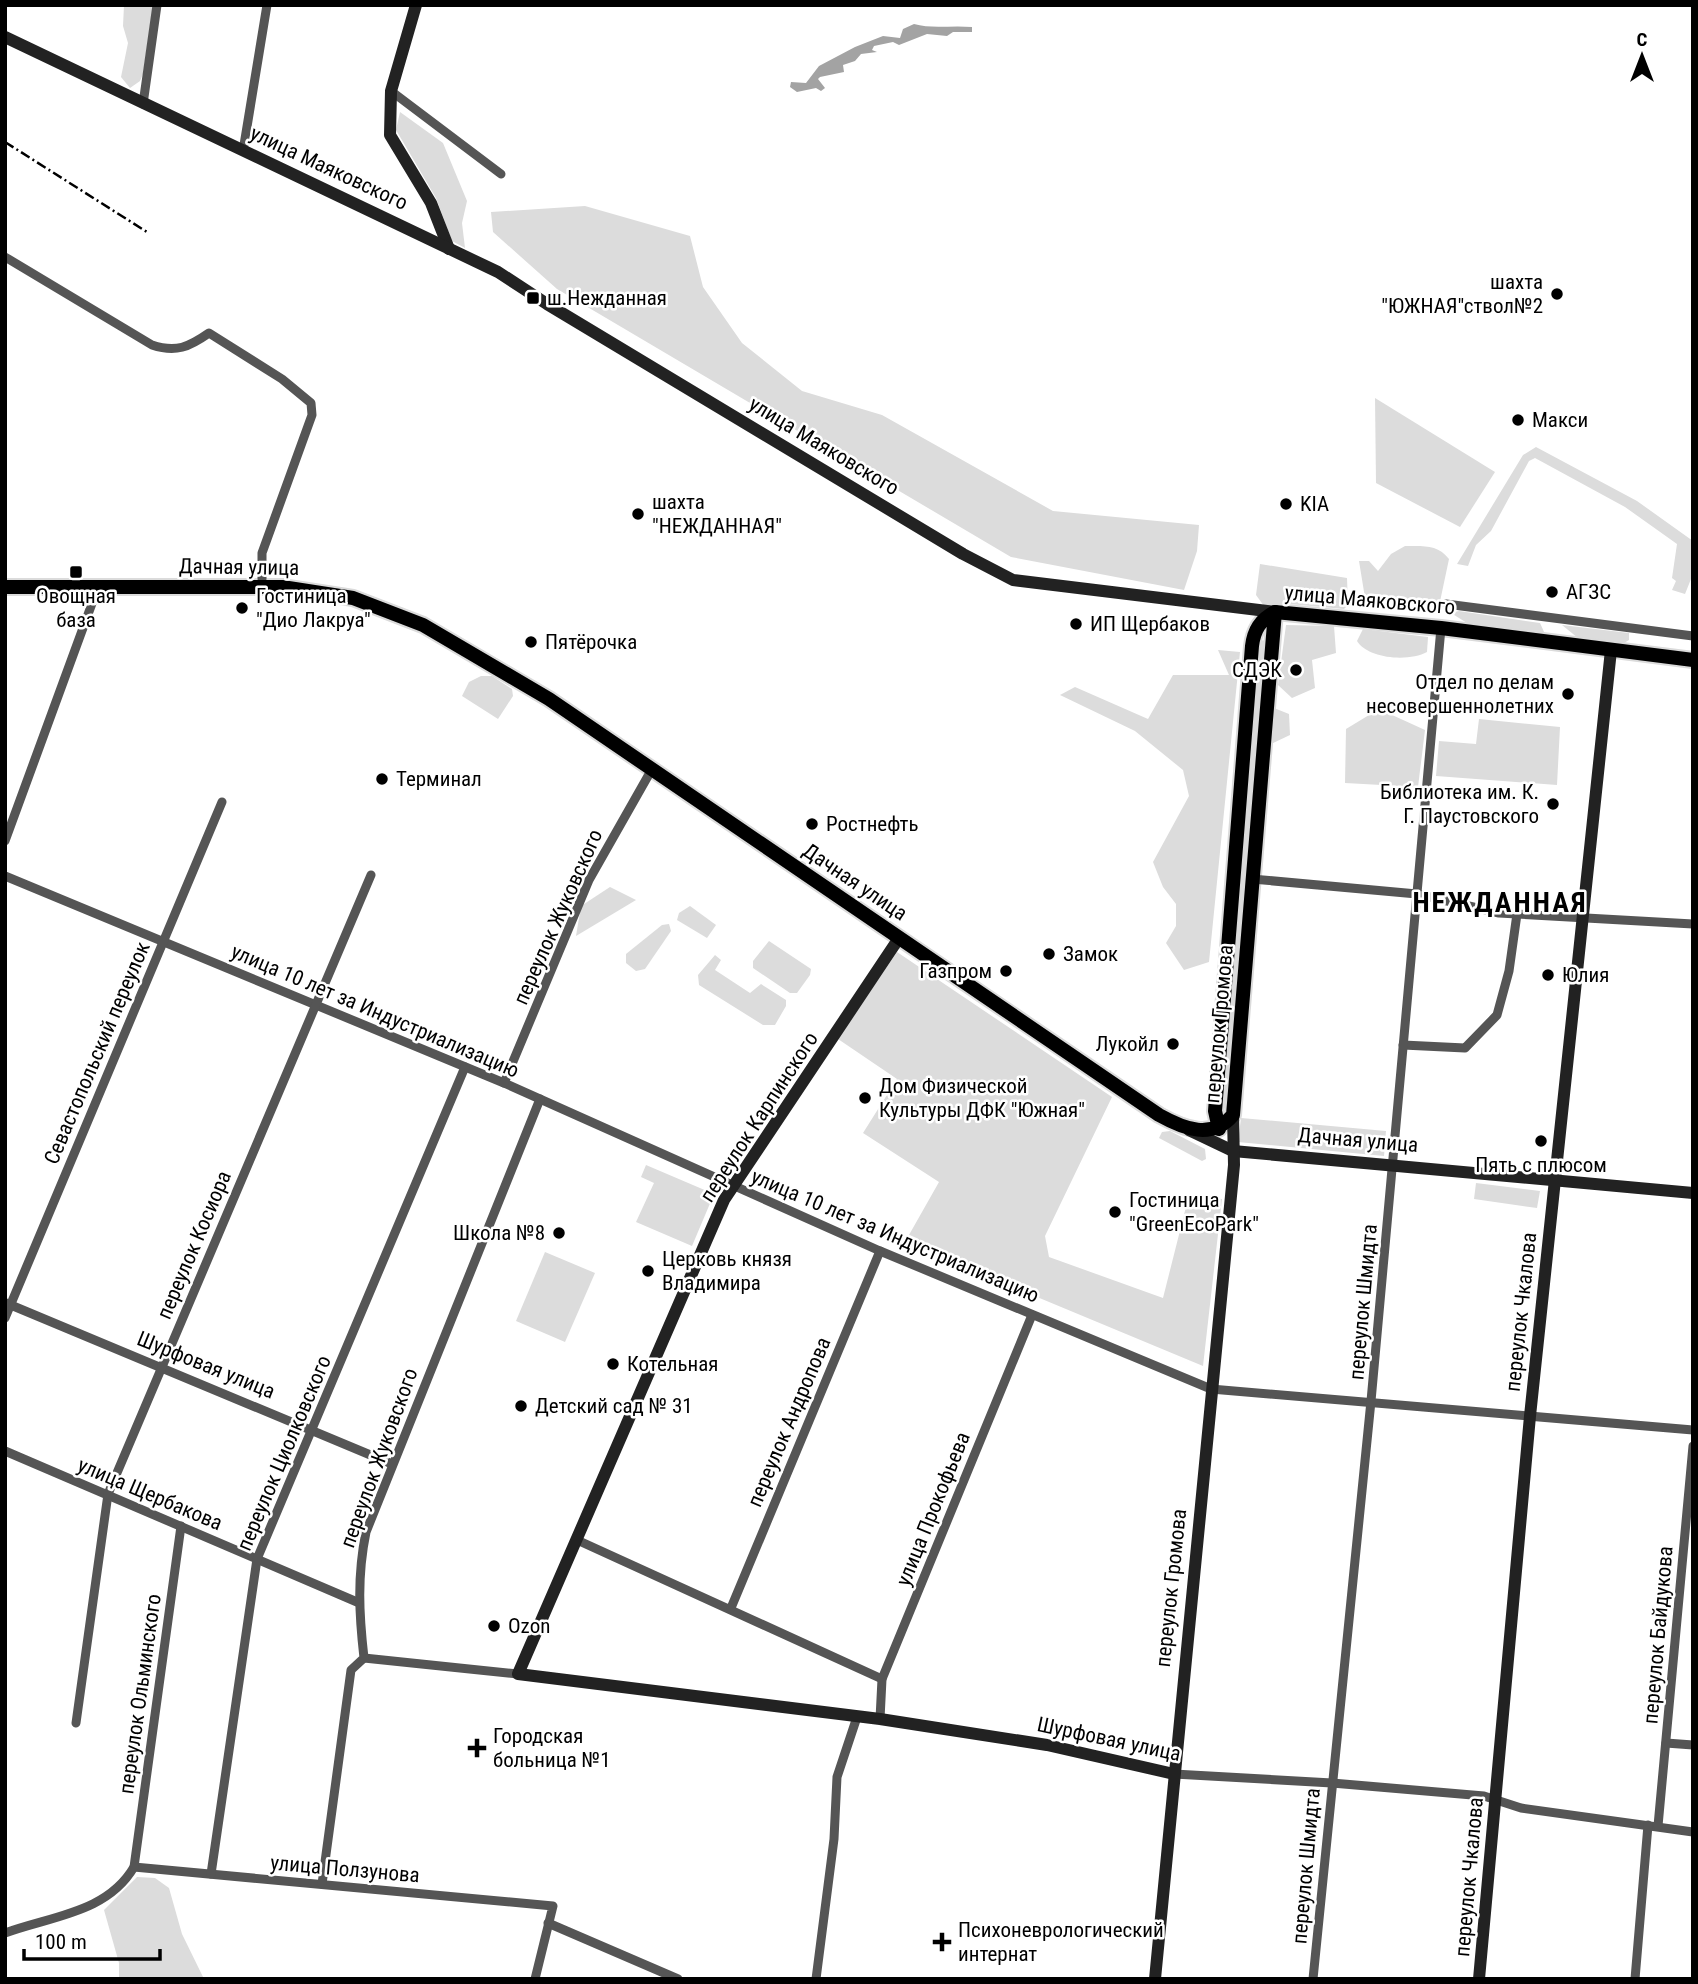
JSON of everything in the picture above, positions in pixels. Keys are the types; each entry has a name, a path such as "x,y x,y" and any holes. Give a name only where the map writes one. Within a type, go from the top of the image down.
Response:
{"main road":[{"name":"Дачная улица","path":"5,580 94,583"},
{"name":"Дачная улица","path":"5,587 94,583 262,582 363,601 474,648 528,681 901,934 1120,1089 1186,1125"},
{"name":"улица Маяковского","path":"1275,612 1441,628 1693,660"},
{"name":"переулок Громова","path":"1233,1115 1275,612"},
{"name":"переулок Громова","path":"1186,1125 1215,1111 1252,646 1259,624 1275,612"},
{"path":"1215,1111 1219,1129"},
{"path":"1219,1129 1233,1115"},
{"path":"1186,1125 1219,1129"}],"street":[{"path":"143,104 157,5"},
{"path":"243,151 267,5"},
{"path":"415,5 391,91 390,135 431,203 449,248"},
{"name":"улица Маяковского","path":"5,37 498,272 963,554 1013,580 1275,612"},
{"path":"391,91 501,174"},
{"path":"5,257 152,345 168,350 188,347 209,333 282,379 311,403 312,415 262,553 262,582"},
{"path":"5,841 94,598 94,583"},
{"name":"улица Маяковского","path":"1446,604 1693,636"},
{"name":"переулок Шмидта","path":"1313,1979 1371,1401 1441,628"},
{"name":"переулок Чкалова","path":"1479,1979 1530,1416 1611,650"},
{"name":"переулок Жуковского","path":"504,1083 589,880 654,766"},
{"name":"Севастопольский переулок","path":"5,1318 8,1304 222,802"},
{"name":"переулок Косиора","path":"76,1724 108,1494 371,875"},
{"name":"улица 10 лет за Индустриализацию","path":"5,876 504,1083 880,1251 1212,1389 1693,1430"},
{"path":"1252,879 1417,894 1499,913 1693,924"},
{"path":"1404,1045 1465,1048 1497,1016 1509,971 1517,914"},
{"name":"переулок Карпинского","path":"517,1674 724,1200 901,934"},
{"name":"переулок Циолковского","path":"211,1874 257,1559 465,1067"},
{"name":"переулок Жуковского","path":"364,1658 357,1602 359,1564 366,1532 540,1099"},
{"name":"переулок Громова","path":"1155,1979 1234,1165 1233,1115"},
{"name":"Дачная улица","path":"1186,1125 1233,1151 1555,1178 1693,1193"},
{"path":"1219,1129 1233,1151"},
{"name":"переулок Андропова","path":"731,1608 880,1251"},
{"name":"Шурфовая улица","path":"8,1304 392,1464"},
{"name":"улица Прокофьева","path":"880,1719 882,1679 1032,1315"},
{"name":"переулок Байдукова","path":"1634,1979 1665,1743 1693,1446"},
{"name":"улица Щербакова","path":"5,1451 357,1602"},
{"name":"переулок Ольминского","path":"134,1867 181,1527"},
{"path":"577,1540 882,1679"},
{"path":"322,1884 351,1670 364,1658 517,1674"},
{"name":"Шурфовая улица","path":"517,1674 880,1719 1047,1745 1174,1774 1332,1783 1483,1796 1496,1801 1693,1832"},
{"path":"816,1979 834,1839 837,1777 857,1717"},
{"path":"1665,1743 1693,1745"},
{"path":"8,1932 102,1900 126,1881 134,1867"},
{"name":"улица Ползунова","path":"134,1867 553,1906 548,1923"},
{"path":"535,1979 548,1923 678,1979"}],"shaded area":[{"path":"124,5 153,5 143,74 140,81 130,88 121,77 128,43 123,26"},
{"path":"914,24 972,27 972,32 953,32 947,36 927,34 899,45 893,42 874,46 872,50 877,52 861,54 855,61 843,65 844,72 820,77 818,79 825,88 821,91 816,88 797,92 790,87 791,82 806,83 819,66 855,47 883,36 900,38 903,29"},
{"path":"400,112 443,143 467,201 462,223 465,248 452,241 436,198 396,130"},
{"path":"585,206 690,236 703,287 742,343 802,391 882,415 1053,511 1199,525 1197,551 1184,590 1011,557 557,289 493,232 491,212"},
{"path":"1375,398 1495,472 1460,527 1376,483"},
{"path":"1536,447 1637,501 1693,541 1693,574 1685,594 1672,590 1676,581 1672,578 1677,544 1625,507 1535,458 1529,461 1491,531 1476,545 1468,566 1457,564 1523,455"},
{"path":"1405,546 1435,548 1449,559 1438,611 1366,604 1359,561 1369,561 1378,571 1391,554"},
{"path":"1260,564 1347,578 1348,605 1344,609 1289,604 1264,606 1256,595"},
{"path":"1459,611 1540,623 1545,634 1467,623 1451,613"},
{"path":"1286,625 1334,626 1336,653 1312,660 1315,688 1292,698 1278,685"},
{"path":"1562,625 1629,633 1629,640 1624,643 1578,638"},
{"path":"1363,629 1428,637 1427,652 1400,658 1370,652 1357,641"},
{"path":"1259,640 1268,641 1230,1109 1221,1108"},
{"path":"1218,650 1240,652 1209,962 1184,970 1166,943 1176,926 1176,904 1163,887 1153,862 1189,796 1183,770 1135,731 1060,695 1075,687 1148,719 1173,675 1229,675"},
{"path":"481,676 492,676 512,689 513,696 498,719 462,696 469,682"},
{"path":"1274,708 1289,714 1290,735 1271,744"},
{"path":"1379,709 1425,730 1418,787 1345,783 1346,729"},
{"path":"1479,719 1560,727 1557,785 1436,776 1439,741 1476,744"},
{"path":"610,887 636,900 576,936 581,906"},
{"path":"690,906 716,925 707,938 677,920 679,913"},
{"path":"669,924 671,931 645,969 636,971 626,963 626,954 662,925"},
{"path":"769,941 811,969 810,975 797,993 790,993 753,968 753,961"},
{"path":"897,952 1112,1097 1045,1236 1049,1257 1163,1298 1189,1195 1222,1199 1203,1366 905,1242 939,1182 863,1133 897,1079 838,1039"},
{"path":"715,955 721,960 715,970 750,993 761,984 786,1000 786,1006 775,1025 763,1025 699,985 698,975"},
{"path":"1241,1118 1386,1131 1384,1156 1238,1142"},
{"path":"1170,1131 1205,1149 1206,1159 1202,1161 1159,1138 1162,1132"},
{"path":"646,1165 714,1194 692,1246 636,1222 654,1183 641,1177"},
{"path":"1476,1183 1540,1191 1537,1208 1474,1199"},
{"path":"545,1252 595,1273 565,1342 516,1321"},
{"path":"137,1877 155,1878 169,1888 182,1934 204,1979 119,1979 119,1963 104,1910"}],"railway":[{"path":"5,142 147,232"}],"place":[{"name":"шахта \"ЮЖНАЯ\"ствол№2","path":"1557,294"},
{"name":"ш.Нежданная","path":"533,298"},
{"name":"Макси","path":"1518,420"},
{"name":"KIA","path":"1286,504"},
{"name":"шахта \"НЕЖДАННАЯ\"","path":"638,514"},
{"name":"Овощная база","path":"76,572"},
{"name":"АГЗС","path":"1552,592"},
{"name":"Гостиница \"Дио Лакруа\"","path":"242,608"},
{"name":"ИП Щербаков","path":"1076,624"},
{"name":"Пятёрочка","path":"531,642"},
{"name":"СДЭК","path":"1296,670"},
{"name":"Отдел по делам несовершеннолетних","path":"1568,694"},
{"name":"Терминал","path":"382,779"},
{"name":"Библиотека им. К. Г. Паустовского","path":"1553,804"},
{"name":"Ростнефть","path":"812,824"},
{"name":"Замок","path":"1049,954"},
{"name":"Газпром","path":"1006,971"},
{"name":"Юлия","path":"1548,975"},
{"name":"Лукойл","path":"1173,1044"},
{"name":"Дом Физической Культуры ДФК \"Южная\"","path":"865,1098"},
{"name":"Пять с плюсом","path":"1541,1141"},
{"name":"Гостиница \"GreenEcoPark\"","path":"1115,1212"},
{"name":"Школа №8","path":"559,1233"},
{"name":"Церковь князя Владимира","path":"648,1271"},
{"name":"Котельная","path":"613,1364"},
{"name":"Детский сад № 31","path":"521,1406"},
{"name":"Ozon","path":"494,1626"},
{"name":"Городская больница №1","path":"477,1748"},
{"name":"Психоневрологический интернат","path":"942,1942"}],"district":[{"name":"НЕЖДАННАЯ","path":"1500,902"}]}
